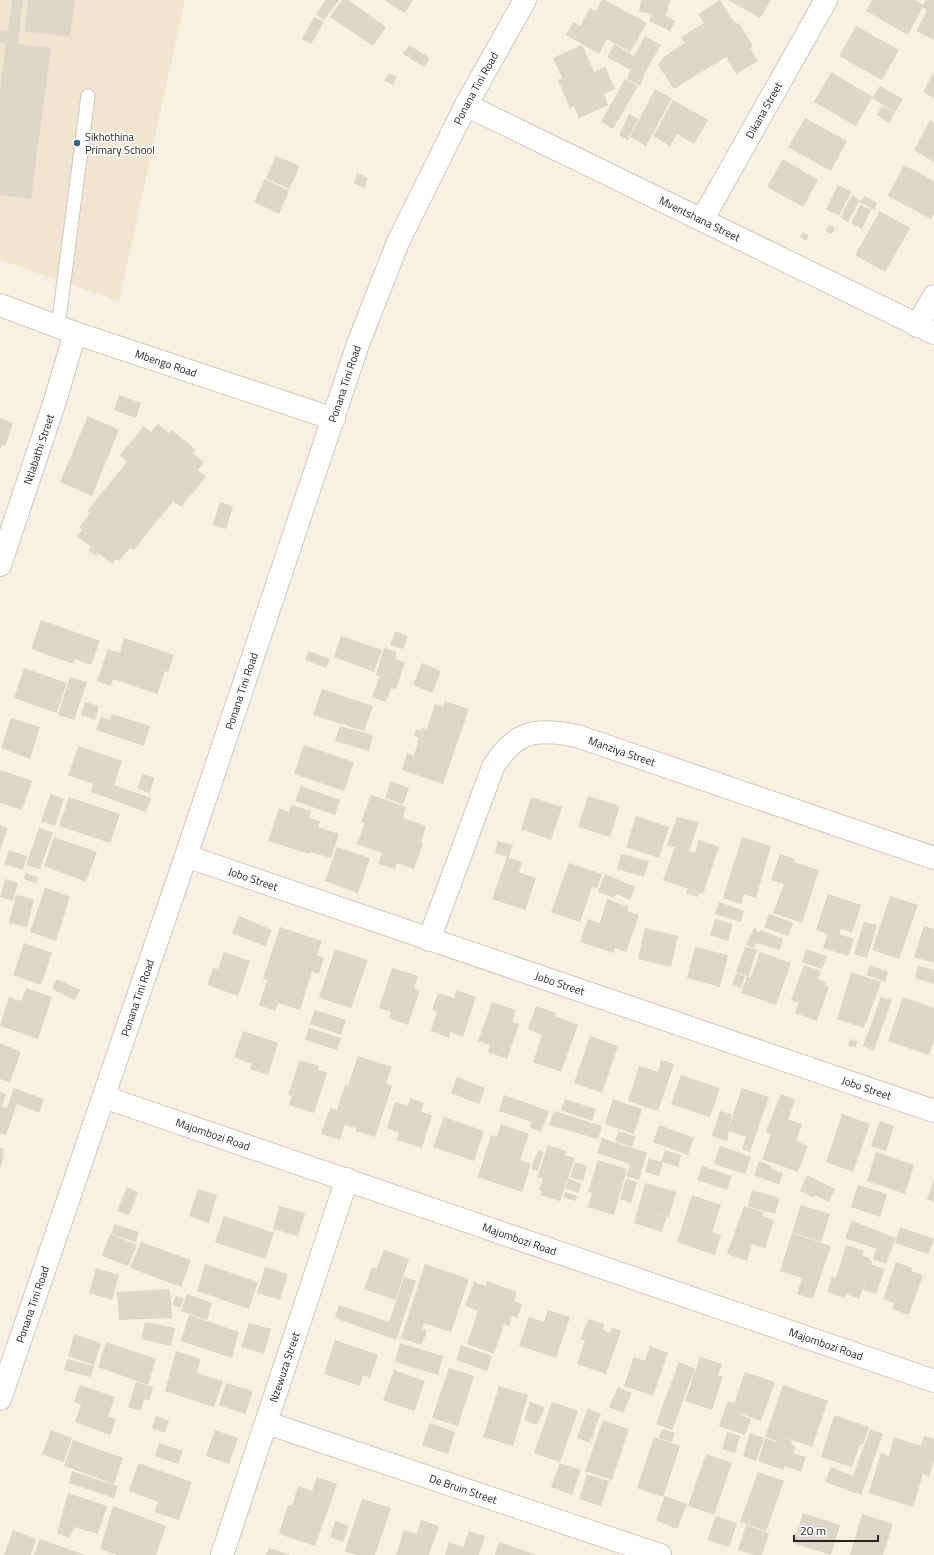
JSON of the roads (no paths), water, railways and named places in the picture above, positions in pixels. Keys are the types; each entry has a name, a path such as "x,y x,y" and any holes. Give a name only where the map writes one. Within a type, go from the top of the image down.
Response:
{"street":[{"name":"Ponana Tini Road","path":"0,1399 186,856 358,344 398,242 466,105 525,0"},
{"name":"Dikana Street","path":"702,220 826,0"},
{"name":"Mventshana Street","path":"466,105 926,329"},
{"path":"926,329 934,296"},
{"name":"Mbengo Road","path":"0,305 67,330 334,419"},
{"name":"Ntlabathi Street","path":"0,564 55,401 67,330"},
{"name":"Manziya Street","path":"429,940 493,767 510,744 526,735 542,732 558,732 577,736 934,858"},
{"name":"Jobo Street","path":"186,856 934,1111"},
{"name":"Majombozi Road","path":"104,1097 934,1381"},
{"name":"Nzewuza Street","path":"222,1555 347,1179"},
{"name":"De Bruin Street","path":"267,1423 660,1555"}],"lane":[{"path":"67,330 88,96"}],"place":[{"name":"Sikhothina Primary School","path":"77,143"}]}
